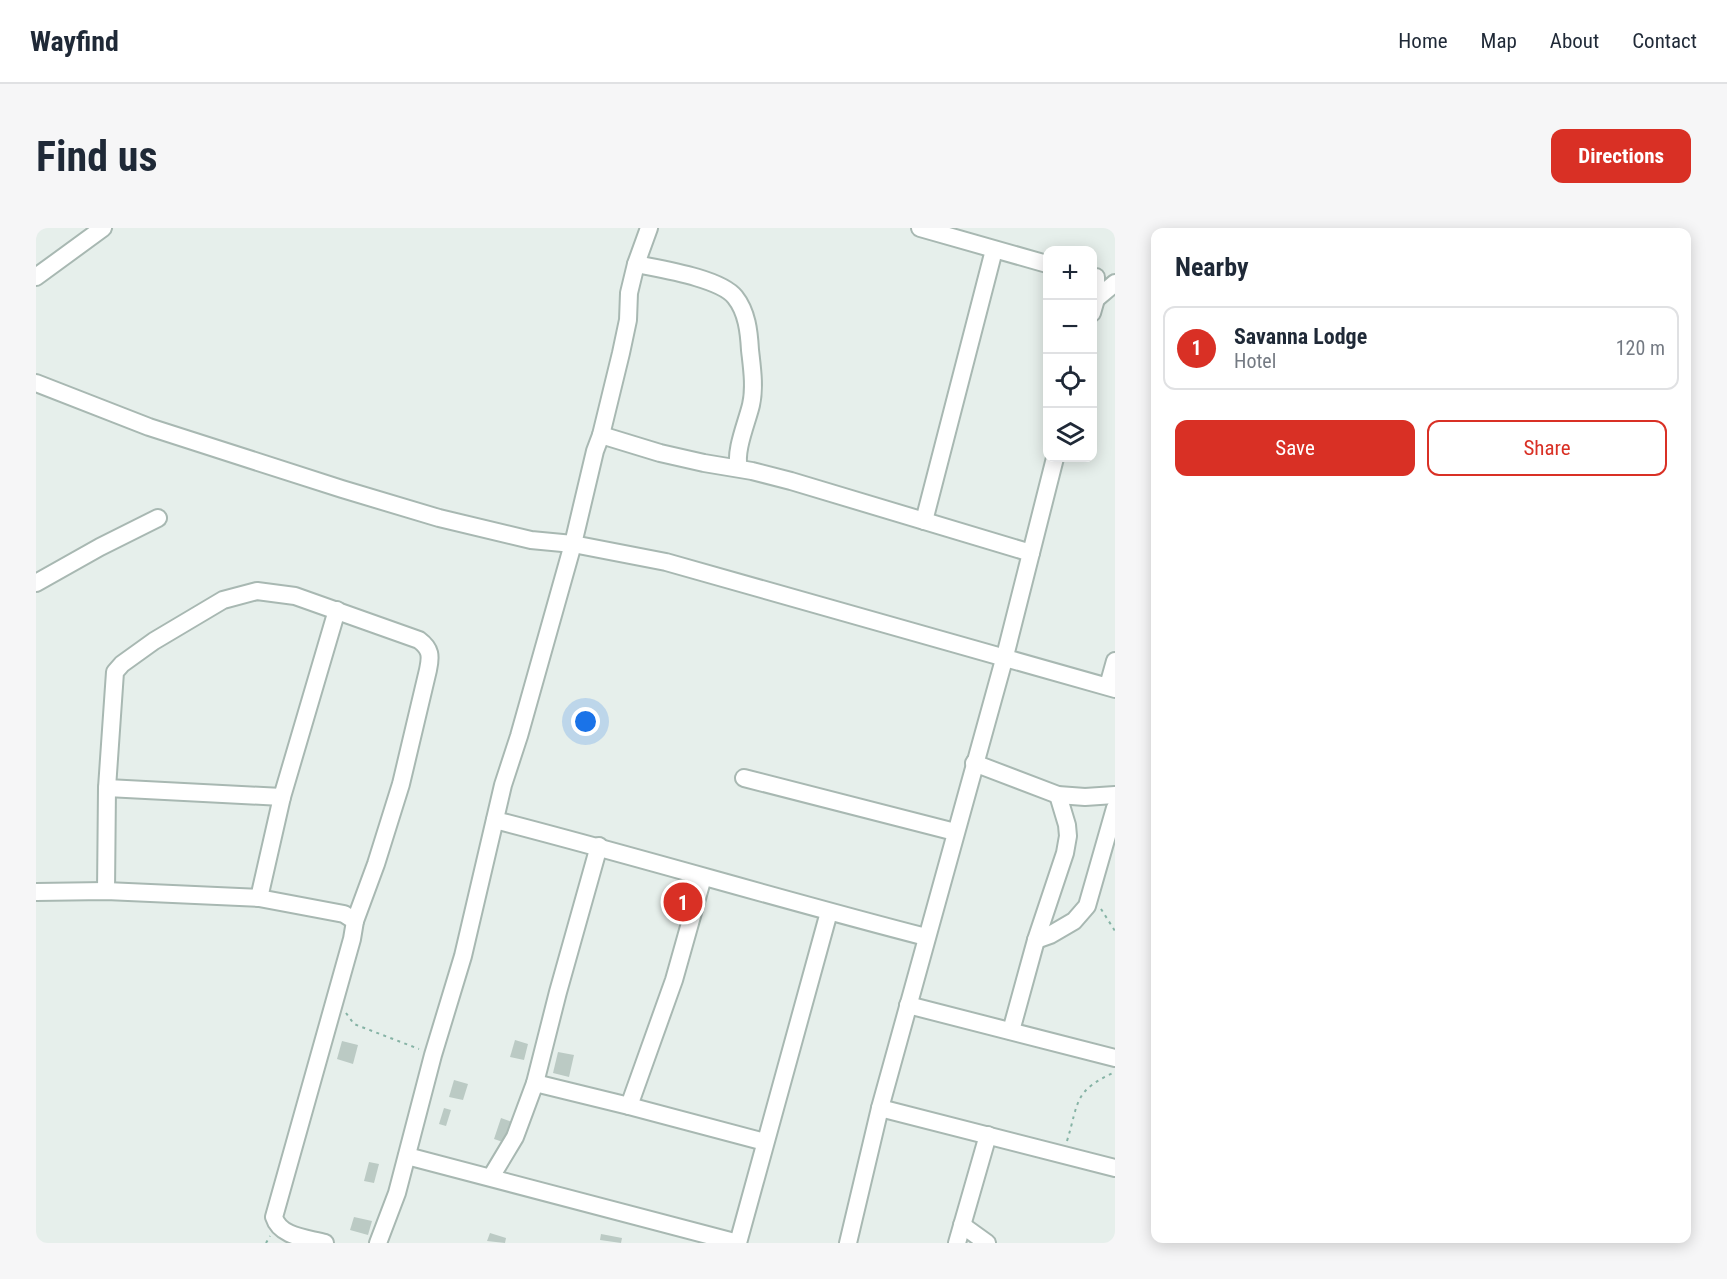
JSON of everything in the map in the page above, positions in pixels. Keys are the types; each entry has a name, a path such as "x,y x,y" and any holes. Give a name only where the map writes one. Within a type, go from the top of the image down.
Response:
{"street":[{"path":"36,277 103,228"},
{"path":"378,1243 397,1193 433,1054 463,956 502,785 519,736 601,435 628,320 629,293 636,264 649,228"},
{"path":"920,228 1043,263"},
{"path":"924,521 994,250"},
{"path":"636,264 707,281 728,290 736,298 744,314 749,333 753,390 739,453 739,468"},
{"path":"1097,278 1115,283 1097,303"},
{"path":"36,383 149,427 439,518 510,536 573,544 666,562 783,594 866,620 1005,656 1111,688 1115,661"},
{"path":"601,435 704,464 739,468 791,481 1031,553"},
{"path":"848,1243 880,1108 1005,656 1054,462"},
{"path":"36,583 100,547 158,519"},
{"path":"106,891 107,788 113,675 122,664 154,641 223,600 246,593 283,593 419,640 426,646 430,653 428,670 401,784 355,921 352,939 274,1217 277,1226 284,1232 325,1243"},
{"path":"259,898 282,797 337,610"},
{"path":"974,763 1058,795 1084,797 1115,795"},
{"path":"744,778 955,832"},
{"path":"107,788 282,797"},
{"path":"1011,1031 1036,940 1065,853 1068,836 1058,795"},
{"path":"1036,940 1074,921 1087,906 1115,808"},
{"path":"495,820 599,846 829,912 926,937"},
{"path":"491,1177 515,1137 535,1083 599,846"},
{"path":"629,1106 674,980 704,876"},
{"path":"36,891 106,891 259,898 344,914 355,921"},
{"path":"407,1156 738,1243 829,912"},
{"path":"908,1005 1115,1058"},
{"path":"535,1083 765,1142"},
{"path":"880,1108 1115,1168"},
{"path":"957,1243 988,1135"},
{"path":"962,1225 987,1243"}],"path":[{"path":"1091,891 1115,932"},
{"path":"337,989 348,1018 354,1024 433,1054"},
{"path":"1063,1153 1077,1101 1086,1088 1115,1072"}],"building":[{"path":"515,1040 528,1044 524,1060 510,1057"},
{"path":"342,1041 358,1045 353,1064 337,1059"},
{"path":"558,1052 574,1055 569,1077 553,1073"},
{"path":"454,1080 468,1084 463,1100 449,1097"},
{"path":"444,1108 451,1110 446,1126 439,1124"},
{"path":"501,1118 512,1122 506,1143 494,1139"},
{"path":"369,1162 379,1164 374,1183 364,1181"},
{"path":"354,1217 372,1221 368,1235 350,1230"},
{"path":"490,1233 506,1238 505,1243 487,1241"},
{"path":"601,1234 622,1238 621,1243 600,1240"}],"place":[{"name":"Savanna Lodge","path":"683,902"}]}
